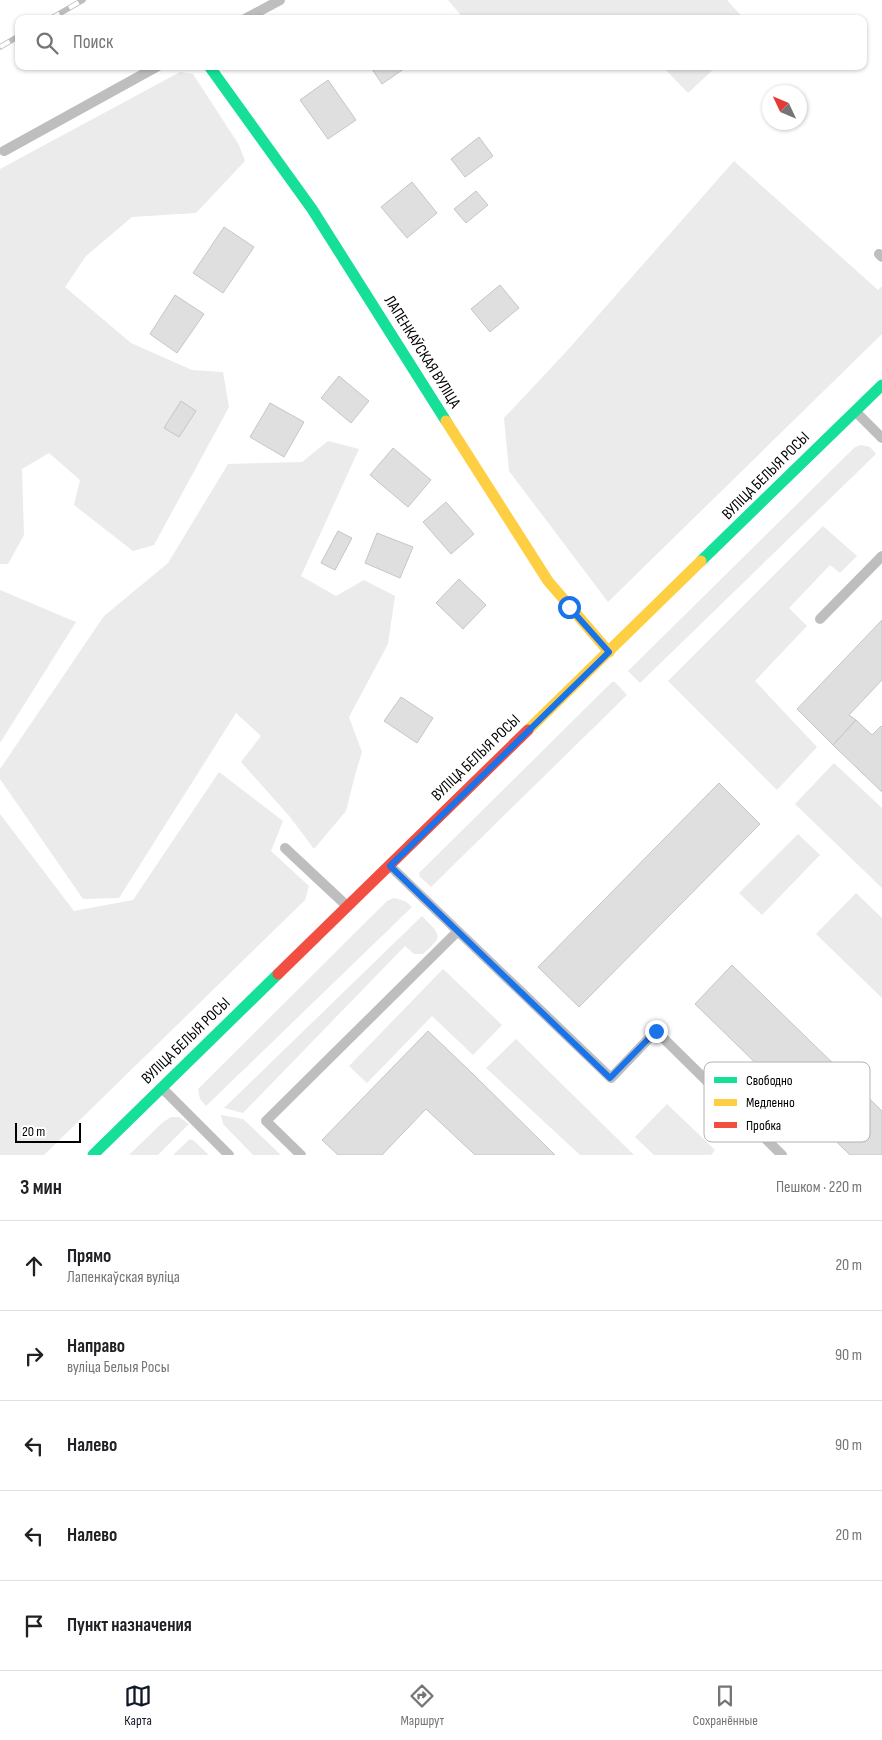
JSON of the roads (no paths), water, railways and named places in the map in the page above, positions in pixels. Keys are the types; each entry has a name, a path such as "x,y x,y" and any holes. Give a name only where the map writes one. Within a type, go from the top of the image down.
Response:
{"main road":[{"name":"ЛАПЕНКАЎСКАЯ ВУЛІЦА","path":"212,70 312,209 548,581 609,652"},
{"name":"ВУЛІЦА БЕЛЫЯ РОСЫ","path":"93,1155 882,385"}],"lane":[{"path":"252,15 280,0"},
{"path":"4,151 151,70"},
{"path":"855,411 882,438"},
{"path":"820,619 882,556"},
{"path":"285,848 348,906"},
{"path":"390,866 610,1078 656,1031 704,1078"},
{"path":"301,1155 266,1121 457,932"},
{"path":"162,1088 229,1155"},
{"path":"769,1142 782,1155"}],"railway":[{"path":"57,15 83,0"},
{"path":"0,47 15,38"}]}
